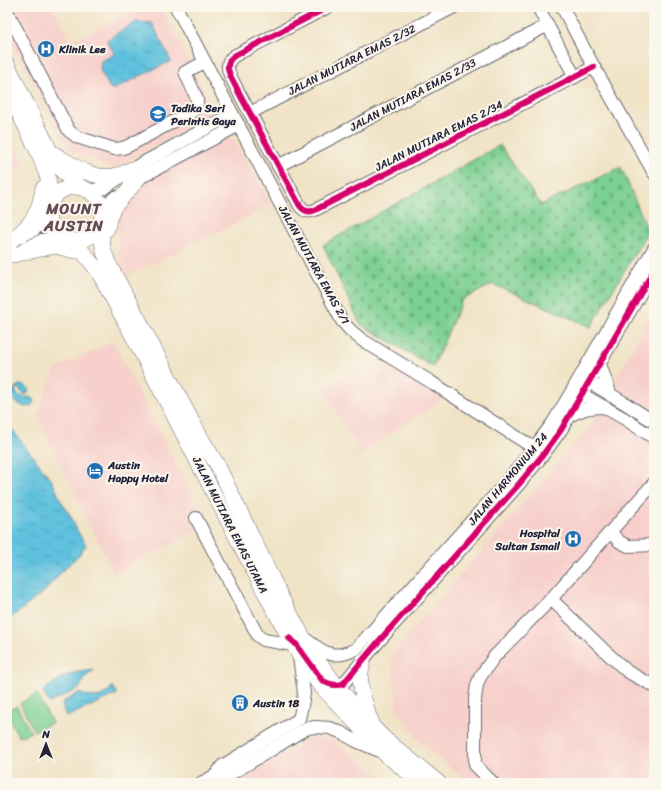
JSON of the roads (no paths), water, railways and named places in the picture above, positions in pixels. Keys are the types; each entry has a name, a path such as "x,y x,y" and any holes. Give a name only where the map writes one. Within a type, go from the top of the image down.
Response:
{"main road":[{"path":"7,64 45,155 48,178 48,221 55,233 68,239 82,240 88,238 94,234 98,228 102,216 100,203 95,196 68,177 45,155"},
{"path":"7,89 38,152 88,173 100,176 135,174"},
{"path":"9,250 29,224 36,212 43,187 45,155"},
{"path":"9,250 55,246 70,249 82,254 88,260 104,269 109,219 113,208 135,174"},
{"path":"49,207 56,195 61,190 75,187 85,189"},
{"name":"JALAN MUTIARA EMAS UTAMA","path":"102,216 104,269 137,344 296,644 319,684 385,754 421,783"},
{"name":"JALAN MUTIARA EMAS UTAMA","path":"68,239 104,269"},
{"path":"296,644 316,658 336,686 385,739 439,783"},
{"path":"363,661 360,678 363,696 370,717 385,739"}],"street":[{"name":"JALAN MUTIARA EMAS 2/1","path":"176,7 342,320 351,331 362,340 534,448"},
{"path":"278,166 228,71 227,64 228,61 234,56 328,7"},
{"name":"JALAN MUTIARA EMAS 2/32","path":"250,113 454,7"},
{"path":"538,7 575,77"},
{"path":"562,7 654,173"},
{"path":"7,11 9,25 69,131 77,137 114,149 123,148 130,145 193,111 197,104 197,99 185,72 204,62"},
{"name":"JALAN MUTIARA EMAS 2/33","path":"278,166 548,25"},
{"name":"JALAN MUTIARA EMAS 2/34","path":"278,166 300,206 305,210 312,212 594,66"},
{"path":"102,216 110,202 128,184 135,174 232,114"},
{"path":"85,189 104,188 238,125"},
{"path":"9,250 41,223 49,207"},
{"path":"9,250 29,246 42,240 68,239"},
{"name":"JALAN HARMONIUM 24","path":"296,644 320,650 332,655 343,655 356,649 504,485 577,392 654,248"},
{"name":"JALAN HARMONIUM 24","path":"585,379 600,364 654,270"},
{"path":"600,364 611,396"},
{"path":"585,379 654,422"},
{"path":"577,392 605,407 654,438"},
{"name":"JALAN HARMONIUM 24","path":"336,686 343,684 384,635 519,484 542,456 561,430 569,416 577,392"},
{"path":"569,416 583,409 605,407"},
{"path":"493,783 476,765 475,699 480,676 494,657 551,599 654,483"},
{"path":"196,518 258,636 264,640 296,644 304,693 299,719 222,772"},
{"path":"610,532 620,542 628,546 654,545"},
{"path":"551,599 628,672 649,684"},
{"path":"202,783 222,772 266,753 308,728 330,728 385,754"}],"water":[{"path":"136,22 152,23 171,61 112,89 100,70 101,61 114,53 107,41"},
{"path":"19,385 26,386 29,389 27,394 23,393 18,388 15,392 22,397 29,397 33,399 31,406 24,407 14,401 14,390"},
{"path":"7,423 52,481 60,499 86,545 79,555 63,570 45,591 12,617 7,619"},
{"path":"95,670 86,677 80,688 49,703 43,691 51,685 69,675"},
{"path":"113,686 117,694 66,717 63,702 79,693 93,697 101,696"}],"place":[{"name":"Klinik Lee","path":"46,49"},
{"name":"Tadika Seri Perintis Gaya","path":"158,114"},
{"name":"Austin Happy Hotel","path":"95,471"},
{"name":"Hospital Sultan Ismail","path":"573,539"},
{"name":"Austin 18","path":"240,703"}],"district":[{"name":"MOUNT AUSTIN","path":"74,218"}]}
